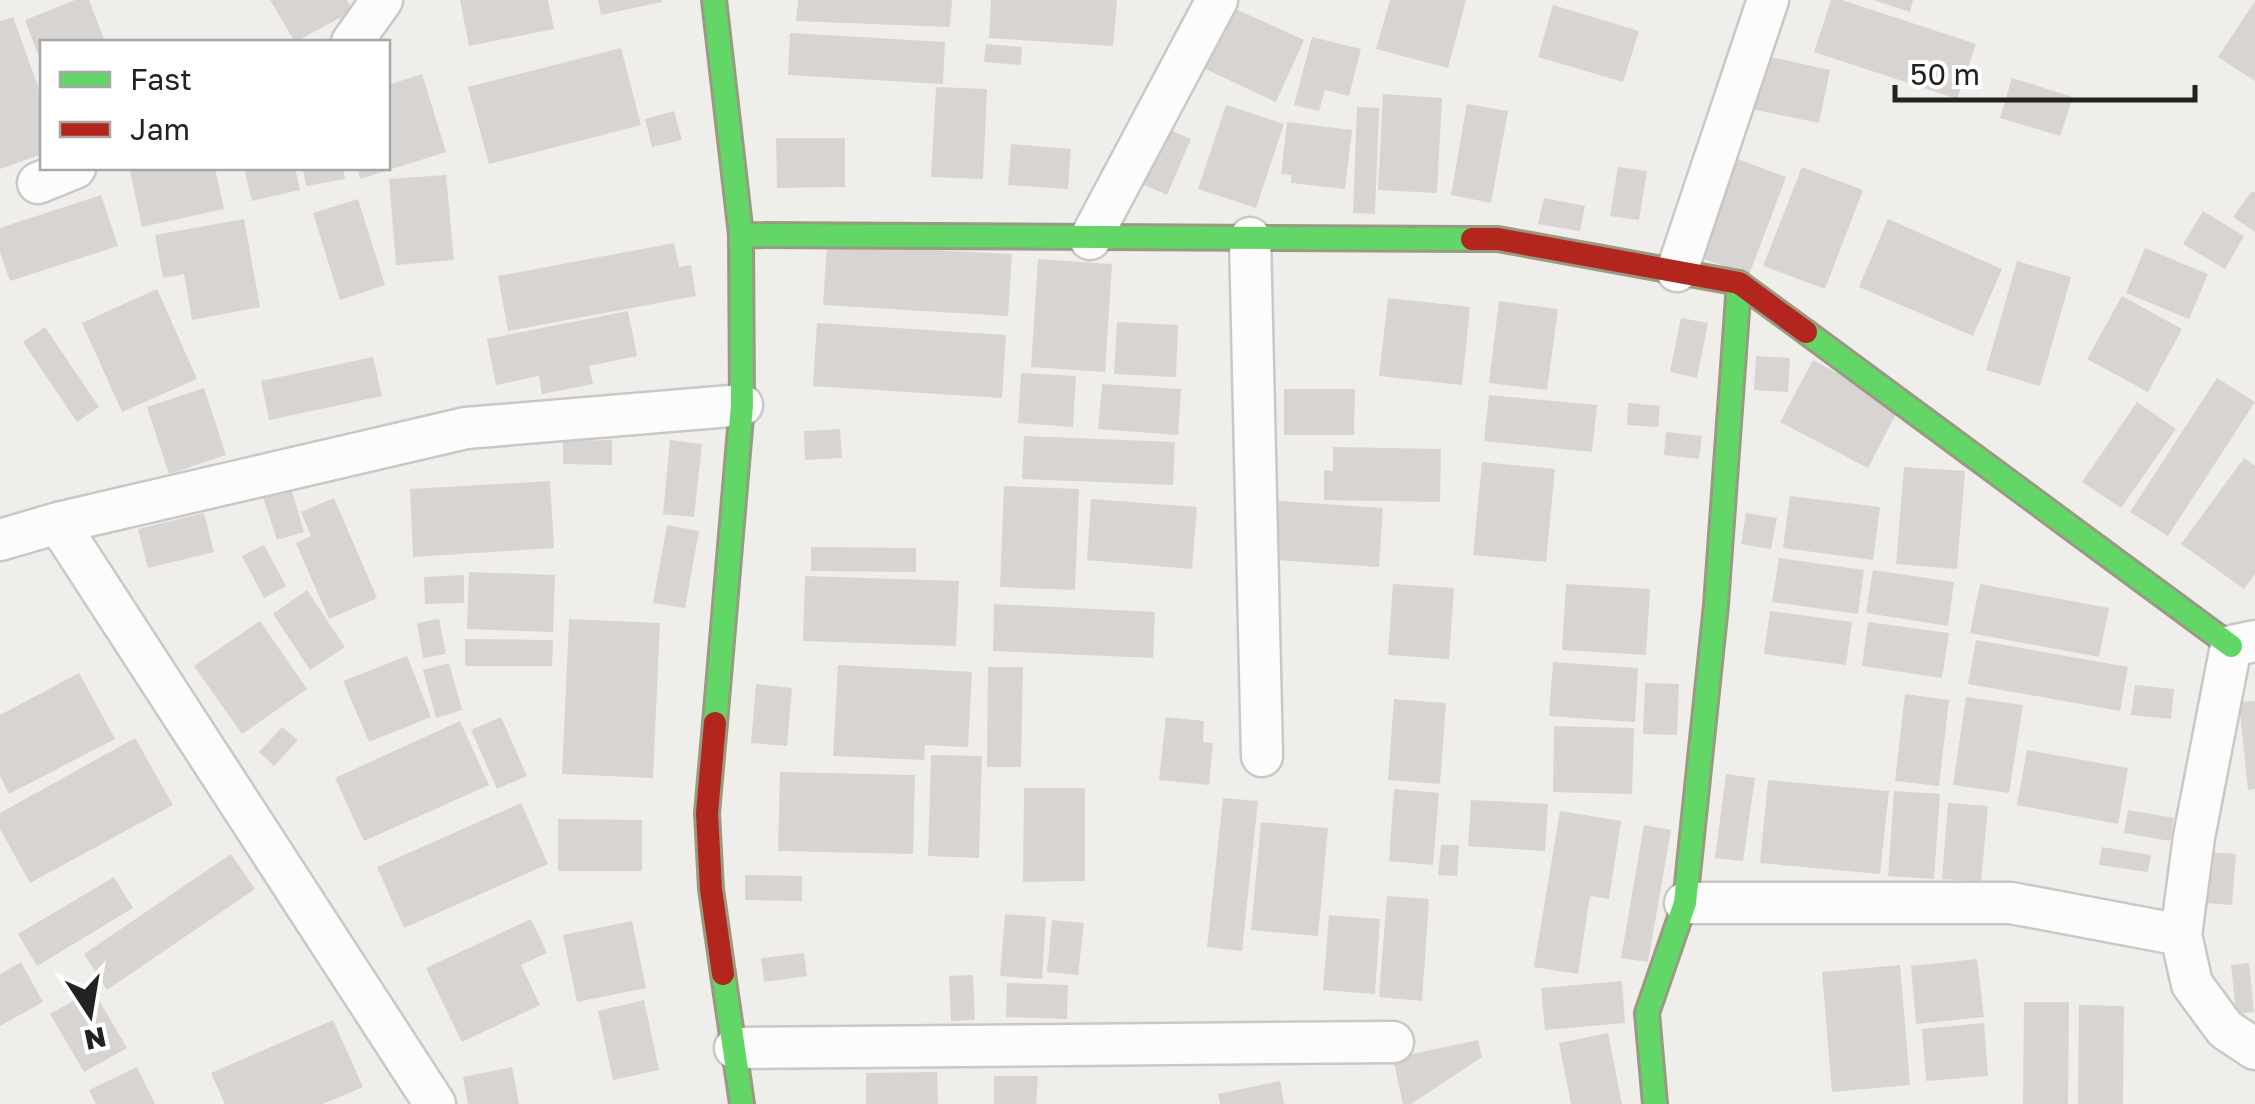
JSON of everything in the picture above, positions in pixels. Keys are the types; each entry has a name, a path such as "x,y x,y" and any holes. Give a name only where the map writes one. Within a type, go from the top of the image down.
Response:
{"street":[{"path":"353,40 382,0"},
{"path":"714,0 741,235 742,405 707,813 711,889 742,1104"},
{"path":"1090,239 1217,0"},
{"path":"1677,271 1768,0"},
{"path":"38,182 70,170"},
{"path":"741,235 1498,239 1738,283 2243,644 2194,837 2181,935 2192,984 2224,1029 2255,1050"},
{"path":"1250,238 1262,756"},
{"path":"1655,1104 1647,1014 1686,903 1716,604 1738,283"},
{"path":"0,540 466,428 742,405"},
{"path":"58,523 435,1104"},
{"path":"1686,903 2011,904 2181,935"},
{"path":"734,1048 1393,1042"}],"building":[{"path":"75,0 89,0 104,40 40,40 40,60 25,20"},
{"path":"270,0 347,0 353,11 294,40"},
{"path":"460,0 548,0 554,29 469,46"},
{"path":"598,0 662,0 662,2 601,15"},
{"path":"798,0 952,0 950,27 796,21"},
{"path":"991,0 1117,0 1113,46 989,38"},
{"path":"1390,0 1466,0 1448,68 1376,49"},
{"path":"1831,0 1842,0 1976,44 1957,99 1814,52"},
{"path":"1873,0 1913,0 1910,12"},
{"path":"2255,1 2255,81 2218,57"},
{"path":"1553,5 1639,31 1623,82 1538,57"},
{"path":"1229,6 1304,40 1276,102 1201,67"},
{"path":"13,17 40,91 40,155 0,169 0,21"},
{"path":"790,33 945,42 943,84 788,75"},
{"path":"1312,37 1361,49 1349,96 1325,90 1319,111 1294,105"},
{"path":"986,44 1022,47 1021,65 984,62"},
{"path":"621,48 641,125 489,164 468,87"},
{"path":"1758,54 1830,70 1819,123 1746,108"},
{"path":"422,74 446,152 390,170 390,84"},
{"path":"2012,78 2073,97 2060,136 2000,118"},
{"path":"936,87 987,89 983,179 931,177"},
{"path":"1383,94 1442,98 1437,193 1378,190"},
{"path":"1467,104 1508,111 1491,203 1451,195"},
{"path":"1226,105 1284,124 1256,208 1198,189"},
{"path":"1357,107 1379,108 1375,214 1353,213"},
{"path":"674,111 682,140 652,147 645,119"},
{"path":"1287,122 1352,130 1345,189 1291,183 1291,175 1281,174"},
{"path":"1163,127 1191,139 1167,195 1140,183"},
{"path":"776,138 845,138 845,187 777,188"},
{"path":"1011,144 1071,149 1068,189 1008,185"},
{"path":"1735,158 1786,177 1749,275 1698,257"},
{"path":"1618,167 1647,171 1639,220 1610,216"},
{"path":"1802,167 1863,190 1825,289 1763,266"},
{"path":"215,170 224,209 142,227 130,171"},
{"path":"244,170 295,170 300,190 252,201"},
{"path":"303,170 343,170 345,179 306,186"},
{"path":"358,170 389,170 360,179"},
{"path":"446,175 454,260 396,265 389,179"},
{"path":"2252,191 2255,193 2255,232 2233,217"},
{"path":"101,195 118,246 10,281 0,252 0,228"},
{"path":"1544,198 1585,206 1580,231 1538,224"},
{"path":"358,199 385,285 340,300 313,213"},
{"path":"2203,211 2244,236 2225,269 2183,244"},
{"path":"244,219 260,307 192,320 184,274 163,278 155,235"},
{"path":"1888,219 2002,269 1973,336 1859,287"},
{"path":"674,243 679,267 691,265 696,296 508,331 498,276"},
{"path":"827,245 1012,254 1008,316 823,305"},
{"path":"2145,248 2208,274 2189,319 2126,293"},
{"path":"1038,259 1112,264 1105,372 1031,367"},
{"path":"2017,261 2071,277 2040,386 1986,370"},
{"path":"157,289 197,379 122,412 82,323"},
{"path":"2122,296 2182,329 2148,392 2087,359"},
{"path":"1388,298 1470,307 1462,385 1379,376"},
{"path":"1499,301 1558,309 1547,390 1489,383"},
{"path":"628,311 637,356 589,366 593,384 542,394 539,376 496,385 487,339"},
{"path":"1681,318 1708,323 1697,378 1670,372"},
{"path":"1117,322 1178,325 1176,377 1114,374"},
{"path":"817,323 1006,335 1002,398 813,386"},
{"path":"45,327 99,407 77,422 23,342"},
{"path":"1756,356 1790,358 1788,392 1754,390"},
{"path":"373,357 382,396 269,420 261,381"},
{"path":"1813,360 1900,406 1868,468 1780,422"},
{"path":"1021,373 1076,376 1073,427 1018,423"},
{"path":"2217,378 2255,402 2168,536 2130,512"},
{"path":"1102,384 1181,389 1178,435 1098,429"},
{"path":"204,388 226,455 169,474 147,407"},
{"path":"1284,389 1355,389 1354,435 1284,435"},
{"path":"1489,395 1597,405 1592,452 1484,441"},
{"path":"2137,402 2176,429 2121,508 2082,482"},
{"path":"1628,403 1660,406 1658,427 1627,425"},
{"path":"840,429 842,458 805,460 804,431"},
{"path":"1666,432 1702,436 1699,459 1664,455"},
{"path":"1024,436 1175,442 1173,485 1022,479"},
{"path":"612,440 612,465 563,464 563,441"},
{"path":"670,440 702,444 694,517 663,514"},
{"path":"1333,447 1441,449 1440,502 1324,500 1324,470 1333,471"},
{"path":"2244,458 2255,466 2255,574 2244,589 2181,544"},
{"path":"1482,462 1555,469 1546,562 1473,555"},
{"path":"1904,467 1965,471 1957,569 1896,564"},
{"path":"550,481 554,548 413,557 410,489"},
{"path":"1004,486 1079,489 1075,590 1000,587"},
{"path":"291,488 304,532 277,540 263,497"},
{"path":"1790,496 1880,507 1873,560 1783,548"},
{"path":"334,498 377,598 329,619 296,543 311,536 301,512"},
{"path":"1091,499 1197,507 1192,569 1087,560"},
{"path":"1279,501 1383,508 1379,567 1275,560"},
{"path":"204,513 214,552 148,568 138,529"},
{"path":"1746,513 1777,518 1771,549 1741,544"},
{"path":"667,525 699,531 685,608 653,603"},
{"path":"264,545 286,586 264,598 242,556"},
{"path":"811,547 916,548 916,572 811,571"},
{"path":"1779,558 1864,570 1858,614 1772,602"},
{"path":"1873,570 1954,582 1948,626 1866,613"},
{"path":"469,572 555,575 553,632 467,629"},
{"path":"464,575 464,603 425,604 424,577"},
{"path":"805,576 959,581 956,646 803,641"},
{"path":"1393,584 1454,588 1449,659 1388,655"},
{"path":"1566,584 1650,589 1646,655 1562,650"},
{"path":"1980,584 2109,608 2099,657 1970,633"},
{"path":"307,590 345,647 310,670 273,614"},
{"path":"994,604 1155,612 1153,658 993,651"},
{"path":"1770,611 1852,622 1846,665 1764,654"},
{"path":"439,619 446,654 423,658 417,623"},
{"path":"569,619 660,623 653,778 562,774"},
{"path":"260,621 307,689 242,734 194,666"},
{"path":"1868,622 1949,633 1942,678 1862,666"},
{"path":"465,639 553,640 552,666 465,666"},
{"path":"1976,640 2128,667 2120,711 1968,684"},
{"path":"407,656 431,717 369,742 343,681"},
{"path":"1553,662 1638,668 1635,722 1549,716"},
{"path":"449,663 462,710 436,718 423,670"},
{"path":"838,665 972,672 968,747 925,745 924,760 833,756"},
{"path":"988,667 1023,667 1021,767 987,767"},
{"path":"79,673 115,739 9,794 0,776 0,715"},
{"path":"1645,683 1679,684 1677,735 1643,734"},
{"path":"756,684 792,688 787,746 751,743"},
{"path":"2135,685 2174,689 2171,719 2131,715"},
{"path":"1905,694 1949,700 1939,786 1895,781"},
{"path":"1966,697 2023,705 2009,793 1953,785"},
{"path":"1394,699 1446,703 1440,784 1388,780"},
{"path":"2255,701 2255,789 2248,790 2239,702"},
{"path":"501,717 527,776 497,789 471,730"},
{"path":"1166,717 1204,721 1203,742 1213,743 1209,785 1159,780"},
{"path":"460,721 489,785 364,841 335,778"},
{"path":"1554,726 1634,728 1632,794 1553,792"},
{"path":"282,727 298,740 274,766 259,752"},
{"path":"135,738 173,805 30,883 0,829 0,813"},
{"path":"2027,750 2128,768 2118,824 2017,805"},
{"path":"931,755 982,756 979,858 928,856"},
{"path":"780,772 915,775 913,854 778,851"},
{"path":"1726,774 1755,778 1743,861 1715,858"},
{"path":"1768,780 1889,791 1880,874 1760,863"},
{"path":"1024,788 1085,788 1085,881 1023,882"},
{"path":"1394,789 1439,793 1433,865 1389,861"},
{"path":"1894,791 1940,794 1934,879 1888,876"},
{"path":"1223,798 1258,801 1242,951 1207,947"},
{"path":"1471,800 1548,804 1545,851 1468,846"},
{"path":"521,803 548,864 404,928 377,867"},
{"path":"1948,803 1988,806 1981,882 1942,879"},
{"path":"2128,810 2174,818 2170,841 2124,833"},
{"path":"1560,811 1621,821 1609,899 1590,896 1578,974 1534,967"},
{"path":"558,819 642,820 642,871 558,871"},
{"path":"1261,822 1328,828 1318,936 1251,930"},
{"path":"1644,825 1671,830 1648,962 1621,958"},
{"path":"1441,845 1459,845 1457,876 1438,875"},
{"path":"2102,847 2151,855 2148,872 2099,865"},
{"path":"2208,852 2236,854 2232,905 2205,903"},
{"path":"231,854 255,889 107,990 84,954"},
{"path":"745,875 802,876 802,901 745,900"},
{"path":"114,877 133,908 37,966 18,934"},
{"path":"1387,896 1429,899 1422,1001 1379,997"},
{"path":"1005,914 1046,917 1042,979 1000,976"},
{"path":"1329,915 1380,919 1375,994 1323,990"},
{"path":"531,919 547,953 521,965 540,1005 462,1042 426,968"},
{"path":"1052,920 1084,923 1078,975 1047,972"},
{"path":"632,921 646,988 577,1002 563,935"},
{"path":"804,953 807,976 764,982 761,958"},
{"path":"1977,959 1984,1017 1916,1024 1911,966"},
{"path":"21,962 43,1002 0,1026 0,974"},
{"path":"2249,963 2254,1012 2236,1014 2231,965"},
{"path":"1900,965 1910,1085 1832,1092 1822,972"},
{"path":"973,975 975,1020 951,1021 949,976"},
{"path":"1622,981 1625,1023 1545,1030 1541,988"},
{"path":"1007,983 1068,985 1067,1019 1006,1017"},
{"path":"93,990 127,1048 84,1072 50,1014"},
{"path":"644,1000 659,1070 613,1080 598,1011"},
{"path":"2024,1002 2069,1002 2068,1104 2023,1104"},
{"path":"2079,1005 2124,1006 2123,1104 2078,1104"},
{"path":"333,1020 363,1087 323,1104 225,1104 211,1073"},
{"path":"1984,1023 1988,1076 1926,1081 1922,1029"},
{"path":"1608,1033 1622,1104 1571,1104 1559,1043"},
{"path":"1478,1040 1482,1057 1411,1104 1403,1104 1393,1058"},
{"path":"137,1067 155,1104 96,1104 89,1090"},
{"path":"512,1067 519,1104 468,1104 463,1077"},
{"path":"937,1072 938,1104 866,1104 866,1073"},
{"path":"994,1076 1038,1076 1036,1104 994,1104"},
{"path":"1280,1081 1284,1104 1220,1104 1218,1094"}],"traffic: fast":[{"path":"714,0 741,235 742,405 715,723"},
{"path":"741,235 1472,239"},
{"path":"1655,1104 1647,1013 1685,903 1716,605 1739,283"},
{"path":"1806,332 2231,646"},
{"path":"723,974 742,1104"}],"traffic: jam":[{"path":"1472,239 1498,239 1739,283 1806,332"},
{"path":"715,723 707,813 711,889 723,974"}]}
